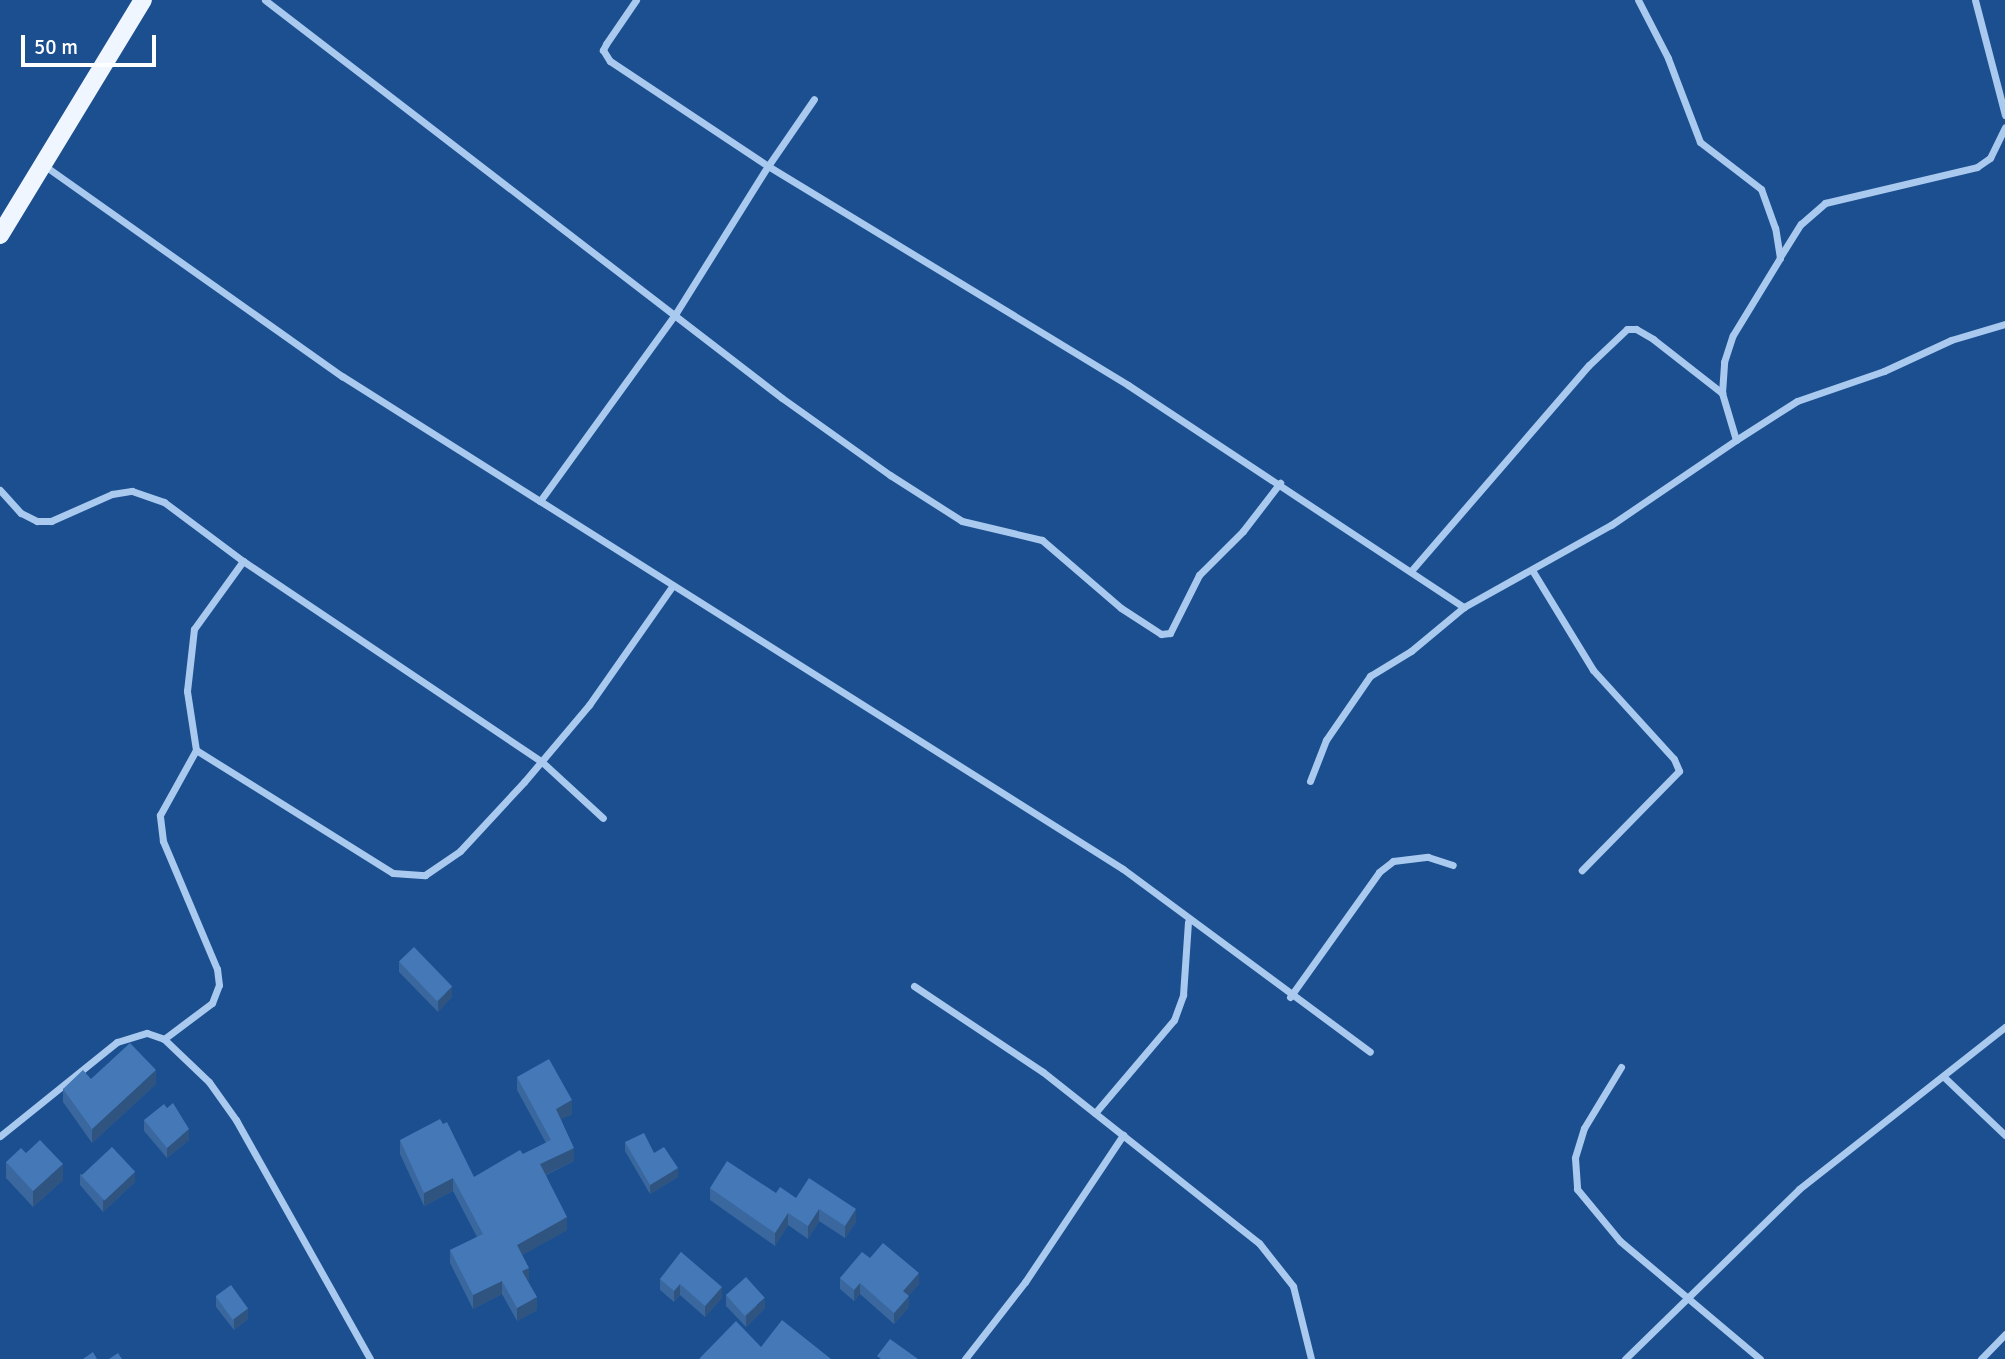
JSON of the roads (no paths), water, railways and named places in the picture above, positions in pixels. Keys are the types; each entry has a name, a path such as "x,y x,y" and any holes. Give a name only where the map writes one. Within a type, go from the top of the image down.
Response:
{"main road":[{"path":"0,235 143,0"}],"street":[{"path":"265,0 676,313 782,398 890,475 961,521 1042,540 1121,608 1161,634 1170,633 1199,575 1243,531 1279,483"},
{"path":"636,0 603,50 610,61 768,166 1116,378 1464,607"},
{"path":"1638,0 1668,58 1700,142 1761,190 1769,203 1780,258"},
{"path":"1975,0 2005,102 2005,115"},
{"path":"540,501 676,313 768,166 814,99"},
{"path":"1736,440 1722,393 1724,362 1733,335 1801,224 1825,203 1977,167 1990,158 2005,127"},
{"path":"44,166 342,376 1123,869 1188,922 1370,1052"},
{"path":"1310,781 1326,740 1370,676 1411,651 1464,607 1611,525 1797,401 1884,371 1951,340 2005,324"},
{"path":"1411,571 1589,365 1627,329 1636,329 1653,339 1722,393"},
{"path":"0,490 21,513 51,521 111,494 132,491 151,495 243,561 541,761 603,818"},
{"path":"164,1039 212,1003 219,985 217,969 160,827 164,800 196,750 187,691 189,647 207,608 243,561"},
{"path":"1532,570 1593,670 1674,759 1679,771 1582,870"},
{"path":"196,750 393,873 409,877 425,875 460,851 589,705 673,585"},
{"path":"1290,997 1380,872 1393,861 1428,857 1453,865"},
{"path":"1095,1113 1174,1020 1183,995 1188,922"},
{"path":"914,986 961,1021 1005,1045 1095,1113 1273,1258 1293,1286 1311,1359"},
{"path":"1625,1359 1809,1181 1900,1107 1945,1078 2005,1027"},
{"path":"0,1136 117,1042 147,1033 164,1039 209,1082 236,1120 370,1359"},
{"path":"1620,1067 1584,1128 1575,1157 1577,1189 1620,1241 1686,1301 1760,1359"},
{"path":"1945,1078 2005,1135"},
{"path":"965,1359 1025,1282 1123,1135"},
{"path":"1981,1359 2005,1334"}]}
